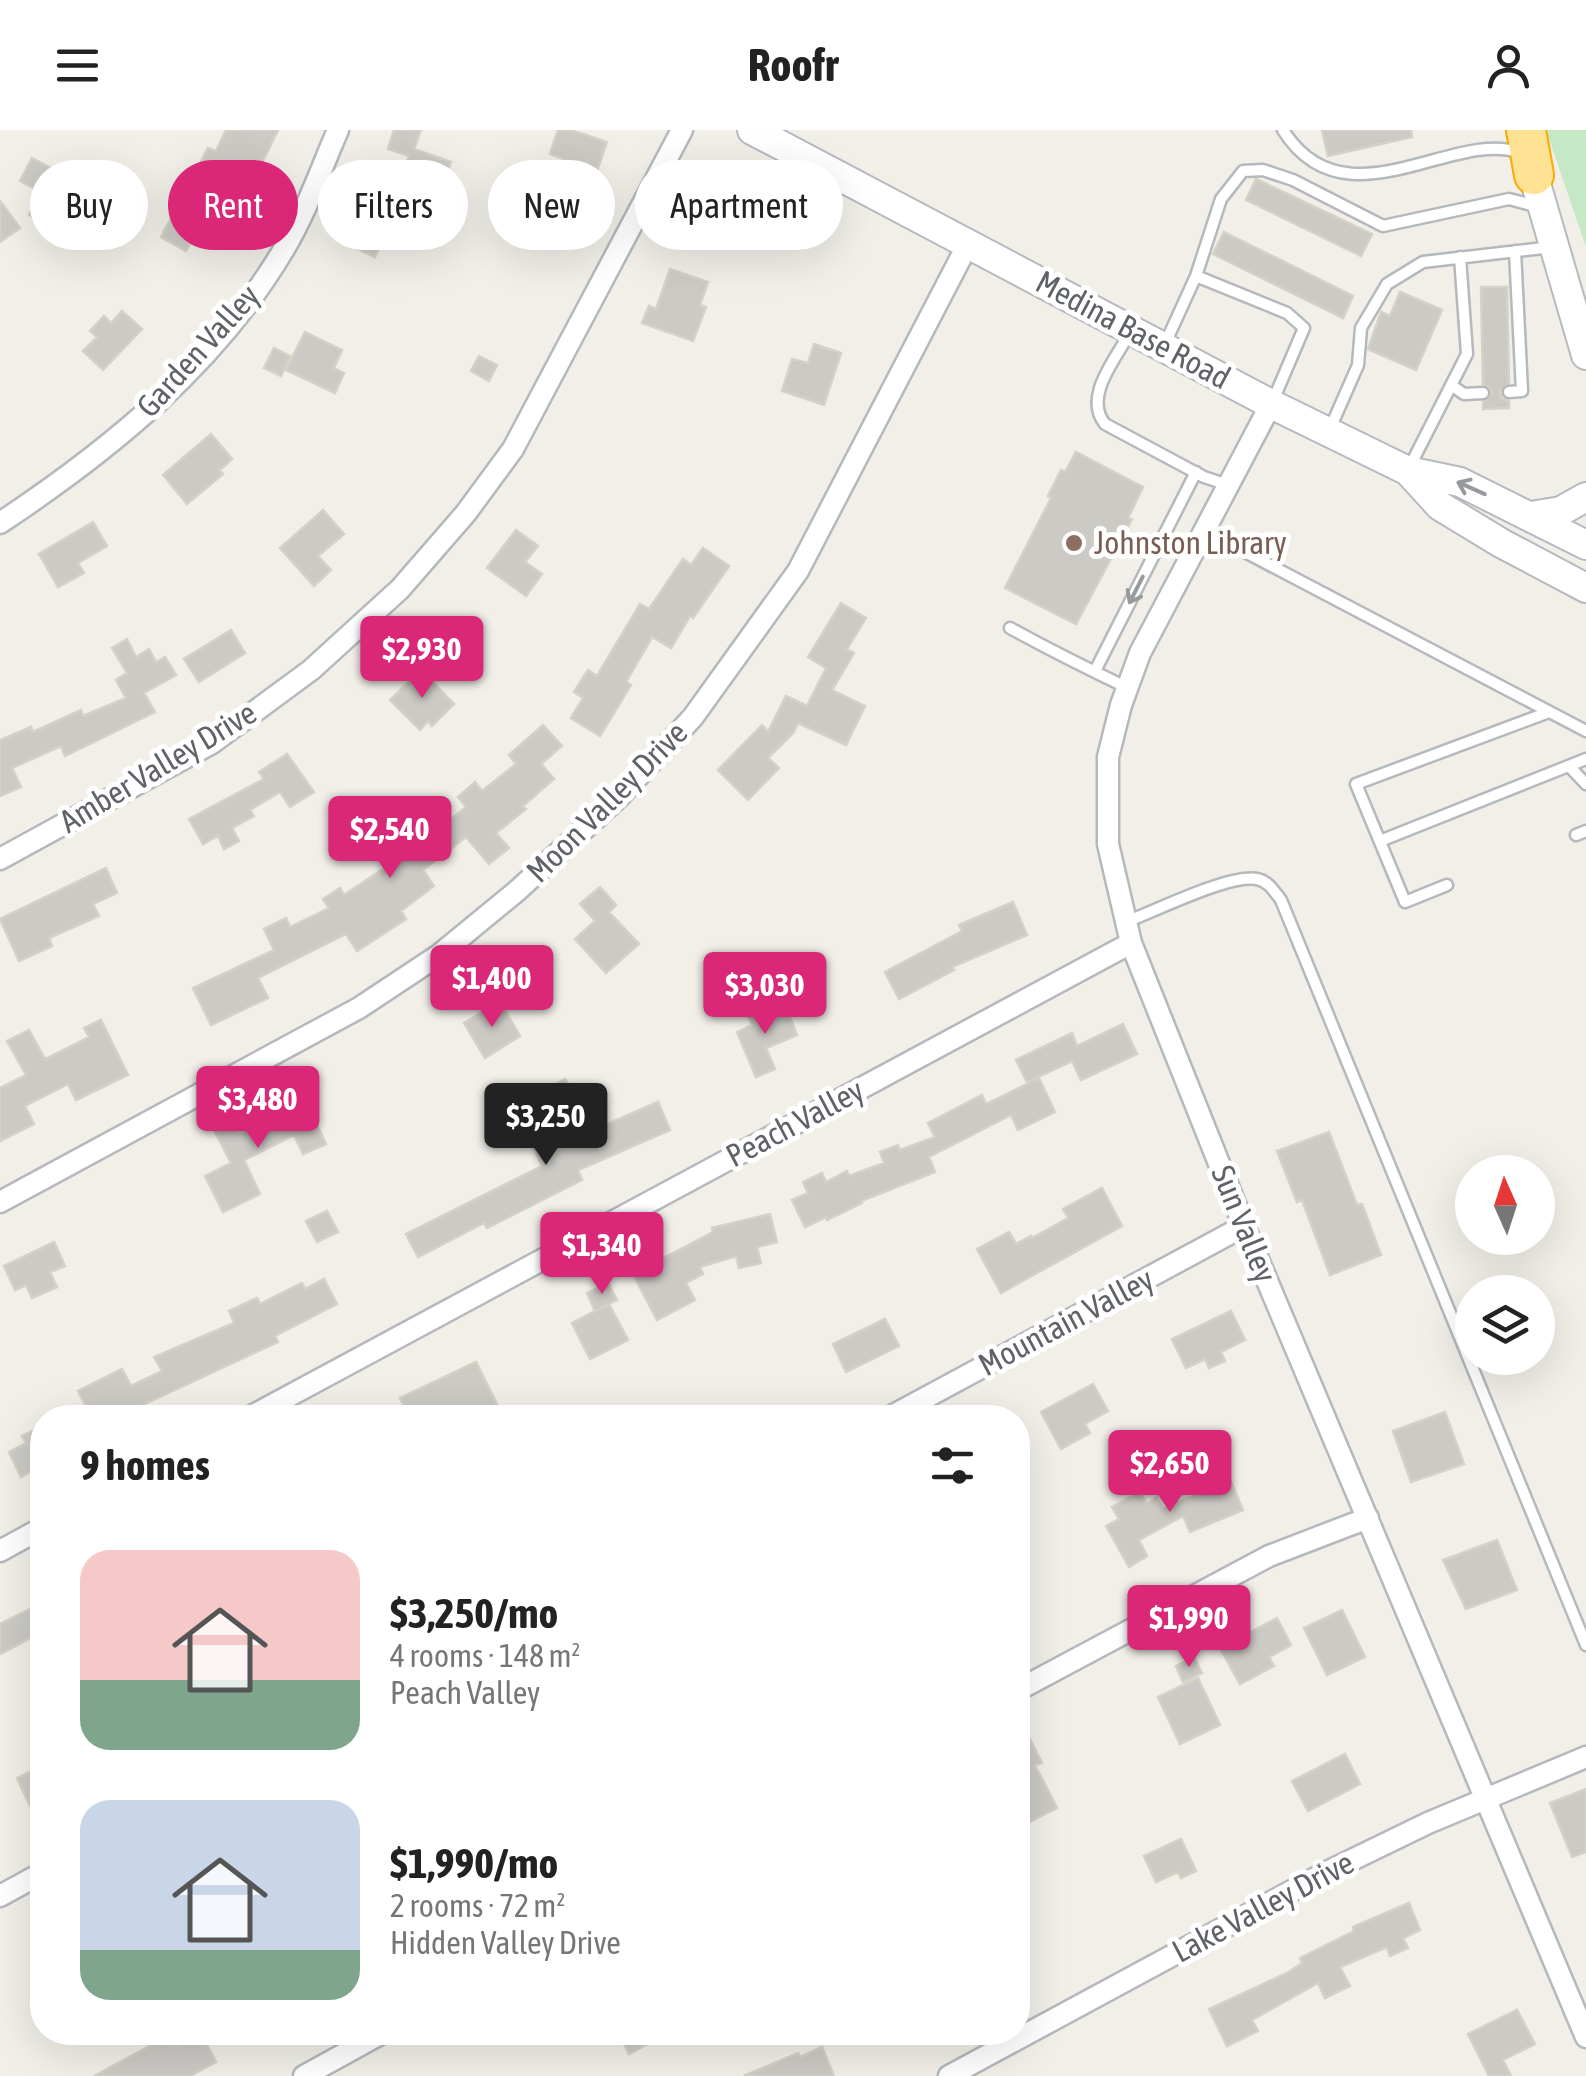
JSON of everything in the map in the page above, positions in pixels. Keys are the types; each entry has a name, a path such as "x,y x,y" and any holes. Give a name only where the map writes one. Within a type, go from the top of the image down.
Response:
{"highway":[{"path":"1524,130 1539,193"}],"street":[{"name":"Garden Valley","path":"0,523 69,478 166,396 241,310 285,248 338,130"},
{"name":"Amber Valley Drive","path":"0,859 212,743 312,670 400,589 466,513 514,449 682,130"},
{"name":"Medina Base Road","path":"752,130 1272,404 1408,471 1460,482 1586,545"},
{"path":"1539,193 1586,355"},
{"name":"Moon Valley Drive","path":"0,1202 359,1008 439,955 518,890 620,796 693,717 798,571 969,242"},
{"name":"Sun Valley","path":"1272,404 1140,653 1108,757 1108,844 1129,932 1244,1226 1586,2036"},
{"name":"Medina Base Road","path":"1408,471 1440,506 1501,544 1586,588"},
{"path":"1531,516 1561,511 1586,497"},
{"name":"Peach Valley","path":"272,1405 1129,932"},
{"name":"Mountain Valley","path":"912,1405 1244,1226"},
{"path":"1030,1684 1269,1556 1368,1518"},
{"path":"0,1551 30,1535"},
{"name":"Lake Valley Drive","path":"1030,2032 1325,1873 1487,1797 1586,1757"},
{"path":"0,1896 30,1880"},
{"path":"304,2076 360,2045"},
{"name":"Lake Valley Drive","path":"949,2076 1006,2045"}],"lane":[{"path":"1164,346 1196,276 1221,199 1244,171 1263,170 1293,180 1383,226 1509,199 1526,201 1539,193 1521,154 1510,147 1464,146 1379,168 1343,168 1320,164 1301,152 1283,130"},
{"path":"1329,432 1358,364 1362,328 1387,284 1423,262 1555,247"},
{"path":"1509,392 1522,392 1515,251"},
{"path":"1408,471 1467,354 1460,257"},
{"path":"1196,276 1287,313 1304,328 1272,404"},
{"path":"1132,329 1096,396 1097,414 1105,424 1228,485"},
{"path":"1452,385 1464,394 1483,393"},
{"path":"1096,670 1196,472"},
{"path":"1204,530 1586,731"},
{"path":"1010,628 1078,666 1096,670 1128,688"},
{"path":"1447,885 1406,902 1356,784 1549,712"},
{"path":"1380,841 1586,759"},
{"path":"1569,766 1586,784"},
{"path":"1129,932 1224,884 1254,878 1268,884 1281,900 1586,1646"}],"green space":[{"path":"1546,130 1586,130 1586,247"}],"building":[{"path":"226,130 278,130 263,160 202,160 208,148 216,151"},
{"path":"394,130 421,130 414,149 445,160 408,160 409,156 388,149"},
{"path":"558,130 571,130 607,142 601,160 567,160 550,154"},
{"path":"1322,130 1411,130 1412,137 1328,156"},
{"path":"30,162 30,186 20,181"},
{"path":"1256,179 1372,234 1361,256 1246,200"},
{"path":"0,201 20,228 0,242"},
{"path":"1224,232 1353,296 1343,318 1213,254"},
{"path":"360,250 378,250 375,257"},
{"path":"670,269 708,282 700,305 706,307 693,341 642,323 649,306 656,309"},
{"path":"1481,287 1507,287 1509,383 1500,392 1509,401 1509,408 1483,409 1483,402 1492,394 1483,384"},
{"path":"1400,292 1442,310 1416,370 1368,349 1381,312 1390,316"},
{"path":"122,311 142,329 103,370 83,351 97,337 90,331 104,316 111,323"},
{"path":"305,332 342,350 334,368 344,373 335,393 286,370"},
{"path":"814,344 841,353 824,405 782,391 792,359 808,363"},
{"path":"274,348 290,356 281,376 264,368"},
{"path":"479,356 497,365 489,381 471,371"},
{"path":"211,434 232,459 220,470 223,474 187,504 163,475"},
{"name":"Johnston Library","path":"1076,452 1143,487 1128,518 1132,519 1076,624 1005,588 1061,470 1065,472"},
{"path":"323,510 344,534 318,556 331,570 314,586 280,548"},
{"path":"93,522 107,546 78,563 84,573 58,587 39,554"},
{"path":"516,530 538,546 525,562 542,574 526,596 487,568"},
{"path":"703,548 729,566 671,648 652,637 626,682 631,685 600,736 571,718 583,698 574,692 588,670 597,676 640,604 649,609 683,559 691,565"},
{"path":"841,603 866,618 847,649 854,653 832,690 865,706 846,745 798,723 768,758 779,768 748,800 718,770 762,725 768,732 786,696 807,706 826,668 808,657"},
{"path":"231,630 245,653 199,682 184,659"},
{"path":"127,639 136,657 149,649 156,662 165,657 176,675 144,693 155,712 65,756 61,746 12,768 21,787 0,796 0,740 31,727 33,732 81,710 83,716 126,698 116,680 127,673 112,648"},
{"path":"409,649 423,663 408,677 394,664"},
{"path":"421,670 454,704 432,726 428,721 420,730 390,700"},
{"path":"543,725 562,746 541,764 554,779 496,833 509,848 489,864 466,837 423,870 434,886 401,911 406,919 357,951 346,934 258,978 268,998 211,1025 193,988 274,950 264,929 286,918 290,927 329,908 323,899 340,888 344,895 392,863 389,860 406,848 400,840 416,828 421,834 435,824 439,829 466,807 458,797 475,782 482,791 516,764 509,755"},
{"path":"287,754 314,792 290,807 280,792 250,810 254,816 232,828 239,841 224,849 218,836 203,844 189,819 264,779 259,772"},
{"path":"106,868 117,893 93,904 99,916 49,938 52,946 19,961 0,919"},
{"path":"600,887 616,905 609,912 639,944 606,973 575,939 595,921 580,904"},
{"path":"1013,902 1027,935 952,967 954,970 899,999 885,972 962,931 959,925"},
{"path":"493,979 502,995 484,1007 474,991"},
{"path":"500,1002 520,1036 485,1058 464,1023"},
{"path":"763,1003 769,1017 787,1009 797,1035 766,1048 775,1069 756,1077 737,1032 752,1025 746,1010"},
{"path":"101,1020 128,1075 76,1100 68,1084 25,1106 34,1124 0,1141 0,1088 26,1075 7,1041 29,1030 45,1059 89,1037 84,1028"},
{"path":"1123,1024 1137,1054 1081,1080 1072,1061 1027,1082 1016,1060 1072,1033 1077,1046"},
{"path":"1039,1078 1055,1112 1018,1130 1011,1115 929,1157 935,1172 805,1227 792,1200 808,1193 803,1182 822,1173 826,1182 847,1171 849,1176 884,1163 880,1152 898,1145 900,1150 935,1137 928,1123 982,1095 986,1104"},
{"path":"565,1079 594,1130 658,1102 670,1130 578,1170 582,1180 487,1228 484,1223 418,1257 406,1234 542,1166 533,1146 569,1129 547,1089"},
{"path":"306,1101 326,1144 303,1154 294,1135 244,1160 260,1194 223,1212 205,1176 231,1163 212,1126 231,1117 239,1133"},
{"path":"1329,1132 1381,1255 1330,1275 1302,1200 1297,1202 1277,1151"},
{"path":"1102,1188 1122,1226 1001,1293 977,1249 1009,1232 1016,1244 1032,1238 1068,1218 1063,1209"},
{"path":"327,1211 338,1232 317,1242 306,1221"},
{"path":"770,1214 777,1242 757,1247 761,1263 739,1268 736,1256 700,1267 703,1274 686,1283 695,1300 657,1320 633,1274 713,1232 712,1228"},
{"path":"54,1242 65,1266 50,1272 57,1287 32,1298 26,1285 15,1290 4,1266"},
{"path":"324,1279 337,1304 275,1336 278,1342 142,1405 85,1405 78,1391 122,1369 131,1386 162,1371 154,1357 234,1323 229,1311 257,1298 260,1304 302,1283 305,1289"},
{"path":"608,1283 617,1300 595,1311 587,1293"},
{"path":"609,1304 628,1340 590,1359 572,1323"},
{"path":"1231,1311 1245,1340 1221,1352 1225,1361 1209,1368 1205,1359 1186,1368 1172,1339"},
{"path":"885,1319 899,1346 846,1372 833,1344"},
{"path":"476,1362 498,1405 404,1405 400,1398"},
{"path":"1093,1384 1108,1411 1085,1424 1090,1433 1061,1449 1041,1412"},
{"path":"1445,1412 1464,1464 1411,1482 1393,1431"},
{"path":"30,1432 30,1472 21,1477 9,1452 26,1443 22,1436"},
{"path":"1229,1477 1243,1510 1190,1532 1183,1516 1139,1540 1147,1556 1129,1567 1106,1526 1119,1519 1112,1507 1140,1492 1147,1504 1156,1498 1163,1509 1193,1496 1189,1487 1208,1478 1211,1485"},
{"path":"1497,1540 1517,1590 1466,1609 1443,1560"},
{"path":"30,1609 30,1638 0,1654 0,1624"},
{"path":"1342,1610 1365,1657 1327,1675 1304,1628"},
{"path":"1277,1618 1291,1645 1269,1657 1274,1666 1240,1684 1220,1648"},
{"path":"1194,1657 1202,1673 1183,1682 1176,1666"},
{"path":"1198,1678 1220,1725 1180,1744 1158,1697"},
{"path":"1030,1739 1042,1763 1035,1765 1057,1808 1030,1822"},
{"path":"1345,1754 1360,1784 1308,1811 1292,1781"},
{"path":"30,1772 30,1806 17,1778"},
{"path":"1586,1789 1586,1852 1572,1857 1550,1803"},
{"path":"1181,1839 1196,1871 1181,1878 1178,1872 1156,1882 1144,1856"},
{"path":"1409,1903 1420,1930 1403,1938 1408,1948 1390,1956 1387,1947 1340,1967 1350,1986 1325,1998 1318,1983 1252,2020 1258,2031 1227,2046 1209,2009 1287,1973 1302,1963 1300,1958 1354,1931 1353,1927"},
{"path":"1517,2010 1535,2044 1503,2060 1511,2076 1489,2076 1468,2034"},
{"path":"151,2045 207,2045 216,2062 190,2076 94,2076"},
{"path":"624,2045 645,2045 629,2054"},
{"path":"822,2047 834,2076 744,2076 798,2053 800,2057"}],"place":[{"name":"Johnston Library","path":"1074,543"}]}
